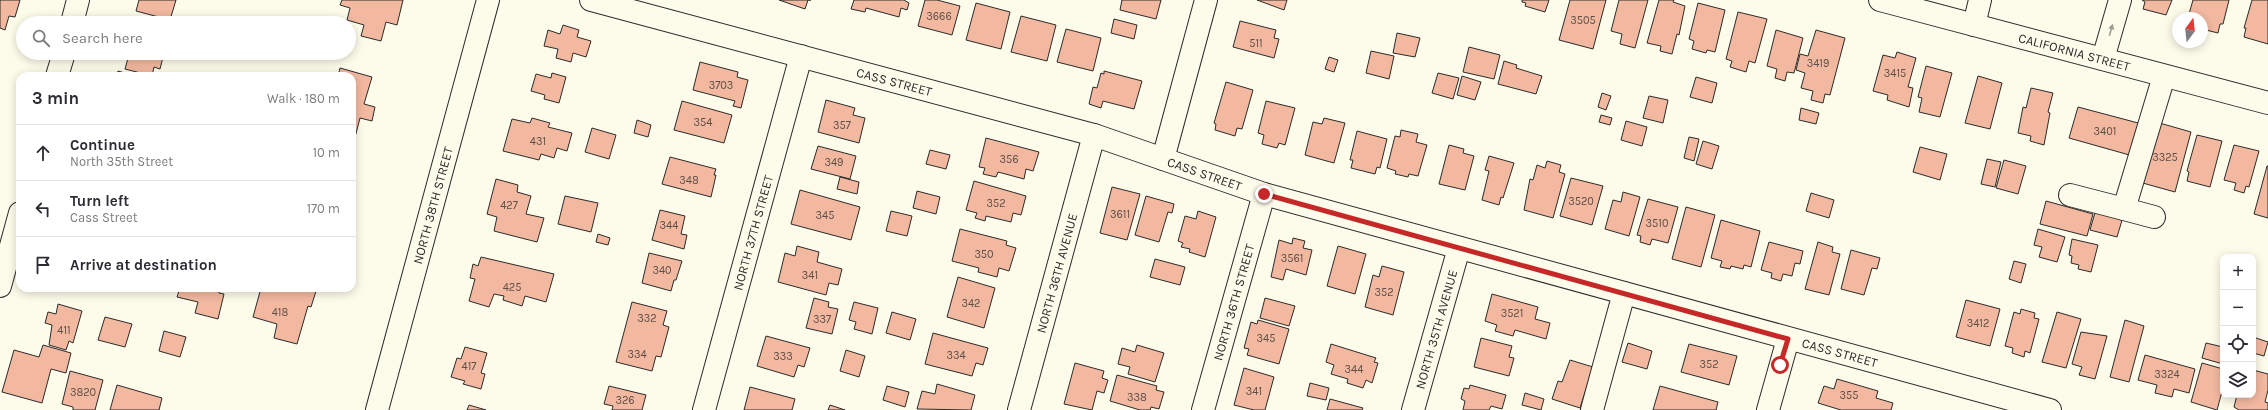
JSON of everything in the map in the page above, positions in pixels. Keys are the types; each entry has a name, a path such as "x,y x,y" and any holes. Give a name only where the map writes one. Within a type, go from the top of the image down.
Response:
{"street":[{"path":"74,16 78,0"},
{"name":"NORTH 38TH STREET","path":"377,410 488,0"},
{"name":"CASS STREET","path":"591,0 1094,135 1264,194 2050,410"},
{"path":"1163,159 1206,0"},
{"name":"CALIFORNIA STREET","path":"1880,0 2268,103"},
{"path":"1974,25 1980,0"},
{"path":"2103,59 2120,0"},
{"name":"NORTH 37TH STREET","path":"704,410 801,56"},
{"path":"59,72 62,60"},
{"path":"2124,209 2164,76"},
{"name":"NORTH 36TH AVENUE","path":"1019,410 1094,135"},
{"name":"NORTH 36TH STREET","path":"1203,410 1264,194"},
{"path":"2070,195 2154,217"},
{"path":"0,286 16,228"},
{"name":"NORTH 35TH AVENUE","path":"1413,410 1459,248"},
{"path":"1592,410 1624,293"},
{"path":"1768,410 1788,339"}],"building":[{"path":"0,0 20,0 15,17 9,16 5,30 0,28"},
{"path":"139,0 176,0 171,16 155,16 136,11"},
{"path":"342,0 403,0 397,25 386,22 381,41 361,36 364,25 356,23 356,16 348,16 350,8 340,5"},
{"path":"779,0 808,0 805,9"},
{"path":"854,0 904,0 909,3 907,10 901,8 899,17 866,8 865,12 851,9"},
{"path":"925,0 937,0 960,6 952,35 918,26"},
{"path":"1122,0 1161,0 1156,19 1120,10"},
{"path":"1257,0 1287,0 1284,10"},
{"path":"1522,0 1549,0 1545,12 1525,6 1526,3 1522,2"},
{"path":"1570,0 1606,0 1593,49 1559,40"},
{"path":"1619,0 1648,0 1635,48 1620,44 1622,34 1611,31"},
{"path":"1659,0 1674,0 1673,2 1685,6 1679,35 1677,34 1672,54 1660,51 1661,46 1647,43"},
{"path":"2142,0 2172,0 2166,15 2143,9 2145,2"},
{"path":"2193,0 2229,0 2223,24 2220,24 2218,33 2208,30 2208,12 2190,12"},
{"path":"2252,0 2268,0 2268,44 2244,37 2246,28 2244,28"},
{"path":"976,3 1010,12 1001,49 966,40"},
{"path":"1698,3 1725,10 1715,52 1707,50 1706,53 1692,49 1694,41 1689,39"},
{"path":"1738,12 1767,19 1755,63 1749,61 1746,72 1730,67 1732,61 1726,59"},
{"path":"1021,16 1056,25 1047,61 1011,52"},
{"path":"1114,19 1137,25 1134,39 1111,33"},
{"path":"1240,21 1276,30 1274,38 1279,39 1274,58 1233,47"},
{"path":"563,25 579,30 577,37 591,41 586,57 573,53 571,62 556,58 558,49 544,46 548,30 560,34"},
{"path":"1066,29 1101,38 1093,71 1057,62"},
{"path":"1776,30 1803,38 1794,73 1787,72 1785,81 1775,78 1777,69 1767,66"},
{"path":"1816,30 1845,38 1830,95 1825,94 1823,103 1811,100 1813,91 1801,88 1805,73 1796,70 1800,54 1808,56"},
{"path":"1397,33 1420,38 1415,57 1393,53"},
{"path":"1469,47 1500,55 1494,79 1463,72"},
{"path":"1371,51 1394,56 1389,79 1366,73"},
{"path":"1897,52 1916,58 1908,87 1913,88 1909,107 1887,100 1888,95 1873,91 1883,55 1895,58"},
{"path":"1329,57 1338,60 1334,72 1325,69"},
{"path":"127,60 162,60 160,69 154,67 153,72 137,72 125,69"},
{"path":"1504,61 1517,65 1516,68 1542,76 1536,94 1498,84"},
{"path":"700,62 738,72 737,77 748,80 741,108 733,106 735,101 693,90"},
{"path":"1926,66 1952,73 1940,117 1919,112 1922,98 1918,97"},
{"path":"340,68 354,72 339,72"},
{"path":"1104,71 1142,81 1134,109 1103,101 1101,108 1089,104 1093,87 1097,88 1101,73 1104,74"},
{"path":"356,72 372,77 364,104 375,107 372,121 360,118 356,133"},
{"path":"552,73 566,77 559,103 544,99 545,95 531,91 536,74 551,78"},
{"path":"1438,73 1459,78 1453,99 1432,93"},
{"path":"1462,76 1481,82 1475,100 1457,95"},
{"path":"1978,76 2002,83 1990,129 1965,123"},
{"path":"1696,77 1717,83 1712,103 1690,97"},
{"path":"1226,82 1253,90 1242,129 1237,128 1235,136 1215,130 1216,124 1214,123"},
{"path":"2031,88 2053,93 2048,112 2050,113 2044,145 2030,141 2031,136 2018,133 2023,107 2026,108"},
{"path":"1602,93 1611,96 1606,110 1598,107"},
{"path":"1649,96 1668,100 1663,123 1643,118"},
{"path":"826,100 855,108 853,115 865,118 859,143 818,132"},
{"path":"682,101 732,115 724,143 674,130"},
{"path":"1266,101 1295,108 1285,145 1279,143 1277,148 1262,144 1264,135 1258,133"},
{"path":"2078,107 2142,124 2133,156 2069,138"},
{"path":"1801,108 1819,113 1816,124 1799,120"},
{"path":"1601,115 1612,118 1610,125 1599,122"},
{"path":"532,118 550,123 548,127 572,133 567,151 557,148 554,158 541,154 539,160 503,151 512,119 530,123"},
{"path":"1324,118 1345,123 1334,163 1305,155 1313,122 1322,124"},
{"path":"637,120 651,125 648,137 634,133"},
{"path":"1626,121 1647,127 1642,146 1621,140"},
{"path":"2156,122 2191,132 2175,192 2139,182"},
{"path":"592,128 616,135 609,159 585,152"},
{"path":"1401,130 1418,134 1416,142 1427,145 1418,176 1409,174 1408,177 1395,174 1396,171 1387,168 1395,136 1400,137"},
{"path":"1357,131 1387,139 1380,168 1377,167 1375,174 1351,168 1353,160 1350,160"},
{"path":"2197,135 2222,141 2210,187 2187,181 2189,172 2187,171"},
{"path":"1689,137 1699,139 1694,161 1684,158"},
{"path":"986,138 1039,152 1033,171 1026,169 1024,179 998,172 996,177 983,174 985,168 979,167"},
{"path":"1703,141 1719,146 1712,169 1696,164"},
{"path":"1449,145 1464,149 1463,153 1474,156 1465,190 1439,184"},
{"path":"2234,145 2259,151 2249,187 2246,186 2244,193 2234,190 2236,183 2224,180"},
{"path":"818,146 856,156 850,179 811,169"},
{"path":"1920,147 1947,154 1940,180 1913,172"},
{"path":"930,150 950,155 946,169 926,164"},
{"path":"1489,156 1514,163 1503,198 1501,197 1499,205 1482,200 1489,171 1485,170"},
{"path":"670,157 716,169 711,197 662,184"},
{"path":"1987,159 2001,162 1995,187 1981,184"},
{"path":"2004,160 2026,166 2018,194 1996,188"},
{"path":"1547,161 1561,165 1559,172 1565,174 1553,218 1524,210 1530,179 1533,180 1537,165 1545,168"},
{"path":"2268,166 2268,218 2254,214"},
{"path":"840,177 859,182 857,194 837,189"},
{"path":"1571,178 1603,186 1592,225 1560,216"},
{"path":"496,179 518,185 517,192 531,196 526,214 544,218 537,242 494,231 497,217 487,214"},
{"path":"974,181 1026,196 1021,215 1013,213 1011,222 986,216 985,221 975,218 977,213 966,210"},
{"path":"1112,187 1140,194 1127,240 1100,233"},
{"path":"800,190 860,207 851,240 791,224"},
{"path":"917,191 940,197 936,214 913,208"},
{"path":"1623,192 1640,197 1629,236 1605,229 1613,200 1621,202"},
{"path":"1811,193 1834,200 1829,218 1806,211"},
{"path":"565,196 598,203 591,232 558,224"},
{"path":"1146,196 1174,204 1172,213 1168,212 1159,242 1135,235"},
{"path":"1648,199 1678,207 1668,243 1652,239 1650,245 1640,242 1641,236 1637,235"},
{"path":"2046,201 2093,214 2087,236 2040,224"},
{"path":"1686,207 1715,215 1701,267 1672,259"},
{"path":"2096,209 2123,217 2117,237 2090,230"},
{"path":"660,210 685,216 681,234 687,235 684,249 652,240"},
{"path":"891,211 912,216 907,236 886,231"},
{"path":"1198,211 1216,217 1205,257 1189,252 1190,249 1181,247 1183,243 1178,241 1185,216 1196,219"},
{"path":"1721,220 1760,231 1751,267 1744,265 1743,269 1731,266 1730,269 1720,267 1722,261 1711,258"},
{"path":"960,229 1007,241 1006,245 1016,248 1009,271 999,268 997,277 978,272 979,268 952,261"},
{"path":"2038,229 2065,237 2057,262 2039,257 2042,247 2034,245"},
{"path":"598,234 610,238 608,245 596,242"},
{"path":"1293,238 1305,241 1303,248 1312,250 1306,275 1286,269 1283,280 1271,277 1279,240 1292,244"},
{"path":"2072,239 2098,245 2091,272 2078,269 2079,265 2071,263 2072,256 2069,255"},
{"path":"1769,242 1803,251 1800,264 1795,263 1792,276 1783,274 1781,281 1771,278 1772,273 1761,270"},
{"path":"1818,242 1833,247 1832,252 1840,254 1829,295 1805,289"},
{"path":"797,246 819,252 817,262 842,269 838,285 829,283 826,295 778,282 785,253 795,256"},
{"path":"1338,246 1366,254 1355,294 1327,286"},
{"path":"1851,250 1880,258 1877,269 1872,268 1864,295 1841,289"},
{"path":"649,253 682,261 671,291 642,283"},
{"path":"481,257 554,274 546,302 525,296 522,306 503,300 504,296 494,294 489,307 469,301 475,279 470,278 473,264 478,266"},
{"path":"1155,259 1185,267 1180,285 1150,277"},
{"path":"2014,261 2026,264 2021,283 2009,279"},
{"path":"1382,266 1404,272 1393,315 1365,307 1373,275 1379,277"},
{"path":"958,277 995,288 984,328 947,317"},
{"path":"179,292 219,292 224,294 218,319 195,313 198,302 177,297"},
{"path":"260,292 316,292 311,307 308,306 297,344 274,338 277,324 253,317"},
{"path":"1492,294 1538,307 1535,319 1550,323 1546,339 1515,330 1513,336 1495,331 1497,325 1485,321"},
{"path":"814,298 829,302 828,307 838,309 832,334 806,328"},
{"path":"1265,298 1295,306 1289,326 1260,318"},
{"path":"1966,300 2000,309 1990,346 1956,337"},
{"path":"632,302 667,311 663,325 669,327 661,357 656,356 652,371 616,362"},
{"path":"854,302 878,308 872,334 854,329 856,322 849,320"},
{"path":"58,304 82,311 73,343 69,341 66,350 49,345 52,325 45,323 48,312 56,314"},
{"path":"2021,309 2035,313 2034,318 2039,319 2030,353 2025,351 2024,357 2012,353 2013,348 2005,346 2014,312 2020,314"},
{"path":"892,312 916,319 910,340 886,333"},
{"path":"2057,312 2081,319 2066,368 2042,362"},
{"path":"105,317 132,324 125,347 98,340"},
{"path":"1258,320 1289,329 1279,364 1247,355 1249,349 1244,348 1251,322 1257,324"},
{"path":"2125,320 2144,326 2129,382 2110,377"},
{"path":"164,331 186,337 180,357 159,351"},
{"path":"2081,332 2107,336 2095,379 2079,375 2082,367 2072,364"},
{"path":"933,333 988,348 983,365 976,363 972,376 925,364"},
{"path":"766,336 810,348 804,367 798,365 794,377 757,366"},
{"path":"1481,338 1512,346 1509,357 1514,358 1509,376 1474,367"},
{"path":"2256,338 2268,342 2264,356 2256,354"},
{"path":"1628,343 1652,351 1647,369 1622,362"},
{"path":"2206,343 2220,346 2220,363 2202,358"},
{"path":"1331,344 1376,358 1374,362 1378,363 1372,383 1366,380 1363,388 1347,383 1348,379 1331,374 1334,365 1326,362"},
{"path":"1689,344 1737,356 1729,385 1681,372"},
{"path":"43,345 71,353 66,373 51,369 42,403 2,392 14,350 39,357"},
{"path":"1137,345 1164,353 1155,382 1128,374 1130,367 1118,364 1122,348 1135,352"},
{"path":"465,347 487,353 481,373 485,374 481,389 463,384 465,381 451,377 457,358 461,359"},
{"path":"846,350 865,356 859,377 840,371"},
{"path":"2145,355 2195,369 2189,393 2174,389 2172,397 2155,393 2157,385 2138,380"},
{"path":"1570,360 1593,367 1580,408 1552,399 1558,381 1562,382"},
{"path":"1075,363 1104,371 1102,378 1108,380 1104,393 1097,391 1092,410 1064,404"},
{"path":"2202,363 2220,368 2220,398 2217,410 2191,402"},
{"path":"1244,368 1274,377 1265,410 1254,410 1234,405"},
{"path":"70,371 103,380 95,410 73,410 73,407 62,404"},
{"path":"2256,371 2268,374 2268,390 2265,402 2268,403 2268,410 2239,410 2234,407 2236,398 2256,398"},
{"path":"1117,375 1157,386 1156,390 1164,392 1159,409 1151,407 1150,410 1140,410 1110,401"},
{"path":"1837,379 1878,391 1876,398 1893,403 1891,410 1841,410 1818,403 1824,386 1834,389"},
{"path":"1310,383 1329,388 1326,400 1307,396"},
{"path":"937,384 975,395 971,410 917,409 922,391 935,394"},
{"path":"117,385 162,398 159,410 110,410"},
{"path":"1470,385 1506,395 1502,409 1491,406 1489,410 1463,410 1465,401 1461,399 1464,388 1469,389"},
{"path":"609,386 646,395 642,410 612,410 613,406 604,404"},
{"path":"887,386 909,392 905,407 883,400"},
{"path":"1660,386 1718,402 1716,410 1653,410"},
{"path":"750,387 795,399 792,410 744,410"},
{"path":"1525,393 1544,399 1541,410 1522,405"},
{"path":"1330,399 1363,408 1362,410 1327,410"},
{"path":"469,405 486,410 467,410"},
{"path":"830,405 845,410 828,410"}],"route":[{"path":"1264,194 1788,339 1780,365"}]}
